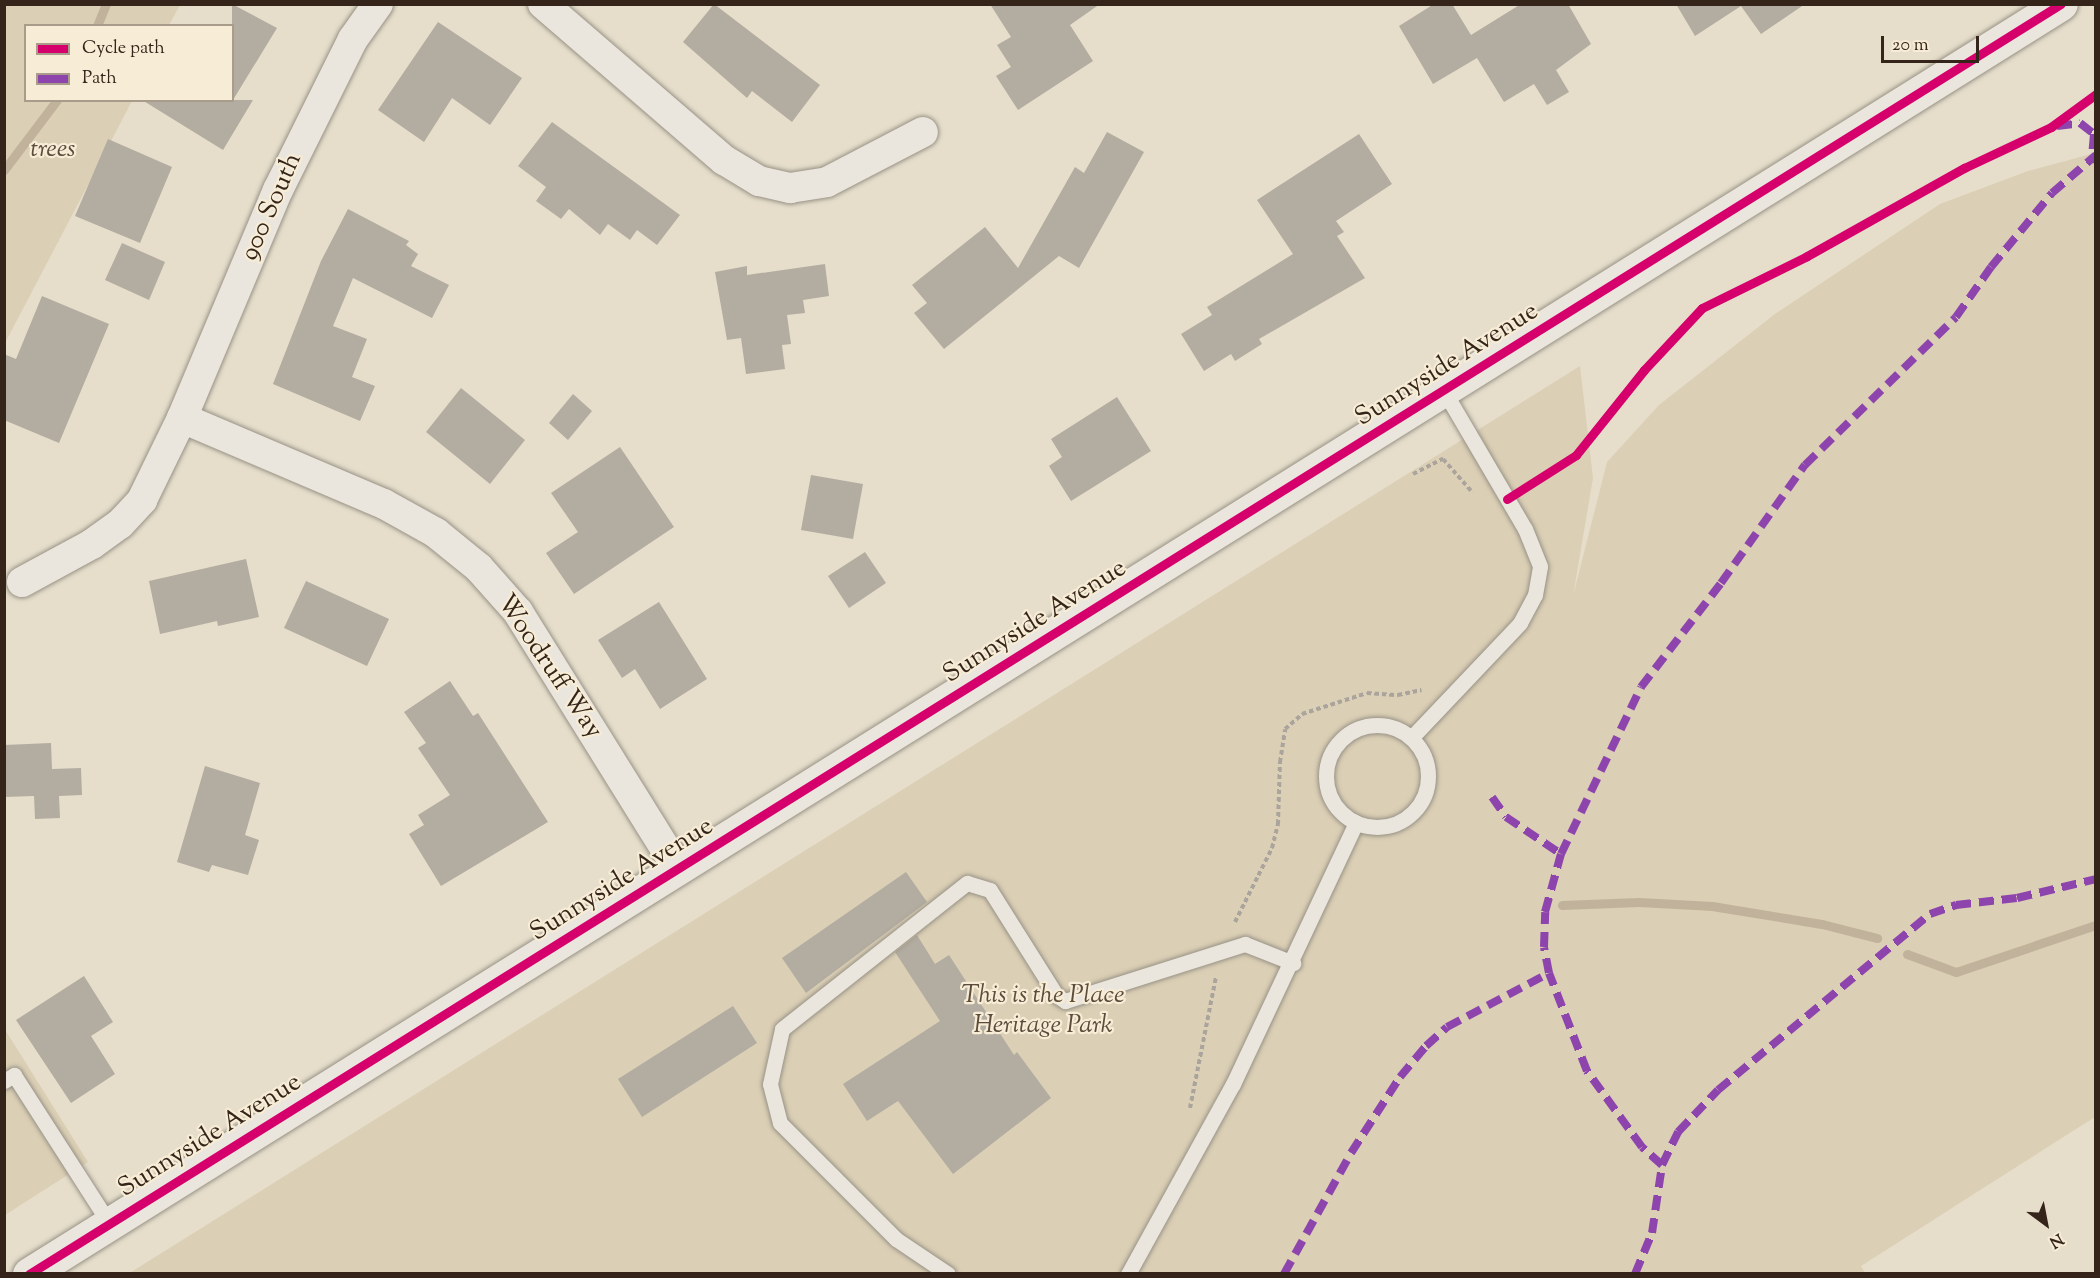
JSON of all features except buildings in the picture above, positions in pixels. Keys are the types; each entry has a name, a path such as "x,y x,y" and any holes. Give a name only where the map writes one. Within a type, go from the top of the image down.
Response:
{"main road":[{"name":"Sunnyside Avenue","path":"29,1274 1444,391 2041,10"}],"street":[{"name":"900 South","path":"22,582 120,524 142,500 182,418 278,190 353,39 378,4"},
{"path":"543,4 724,160 759,181 790,188 827,182 923,132"},
{"name":"Woodruff Way","path":"182,418 384,504 436,533 479,568 518,612 678,870"}],"lane":[{"path":"1412,737 1520,624 1535,595 1540,566 1525,529 1444,391"},
{"path":"1372,725 1395,727 1412,737 1425,757 1428,777 1421,805 1392,824 1367,828 1356,823 1334,805 1326,787 1325,768 1333,750 1352,734 1372,725"},
{"path":"1128,1274 1233,1084 1293,963 1356,823"},
{"path":"948,1274 896,1239 780,1123 770,1084 782,1029 967,883 990,890 1056,995 1065,1001 1245,944 1293,963"},
{"path":"4,1081 14,1075 109,1223"}],"path":[{"path":"1413,474 1443,459 1476,496"},
{"path":"1232,929 1272,848 1278,824 1280,762 1285,729 1302,714 1367,693 1398,695 1430,687"},
{"path":"1190,1111 1217,970"}],"green space":[{"name":"trees","path":"5,5 180,5 170,24 24,24 24,102 131,102 5,343"},
{"name":"This is the Place Heritage Park","path":"2095,153 2095,1117 1861,1266 1865,1273 128,1274 1580,366 1593,478 1573,596 1607,462 1659,405 1775,314 1940,204 2028,171"},
{"path":"4,1028 88,1162 5,1215 4,1215"}],"waterway":[{"path":"98,24 106,4"},
{"path":"4,170 55,102"},
{"path":"1562,905 1639,902 1712,906 1822,924 1877,938"},
{"path":"1907,954 1956,972 2096,925"}],"marked path":[{"path":"2057,126 2080,123 2094,134 2092,158 2096,160"},
{"path":"1662,1165 1642,1147 1587,1071 1549,973 1544,947 1545,912 1561,854 1641,687 1721,583 1805,465 1956,317 1991,267 2052,193 2096,155"},
{"path":"1492,797 1506,817 1561,854"},
{"path":"1635,1274 1652,1233 1662,1165 1678,1132 1718,1090 1930,914 1956,905 2017,898 2096,879"},
{"path":"1284,1274 1351,1153 1400,1077 1426,1046 1447,1027 1549,973"}],"cycle path":[{"path":"29,1274 2061,4"},
{"path":"1507,499 1576,455 1644,370 1702,308 1807,256 1964,168 2051,127 2096,94"}]}
